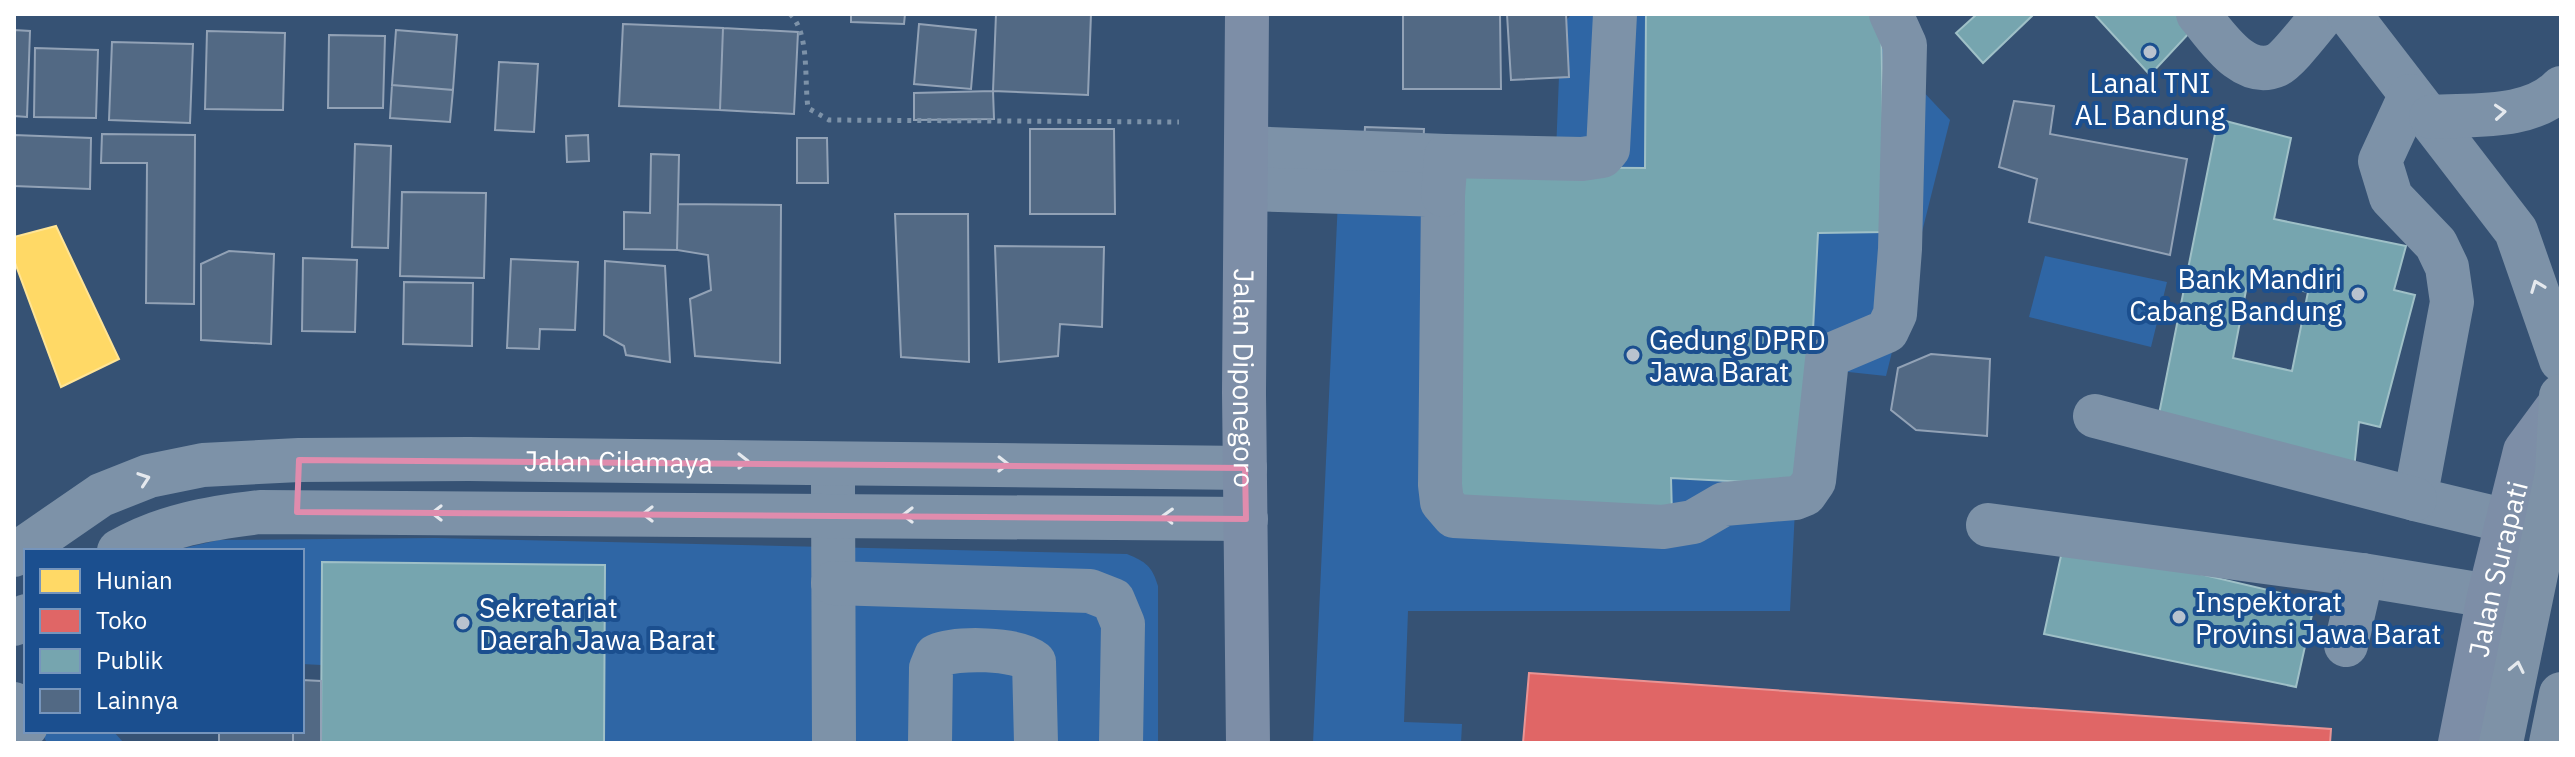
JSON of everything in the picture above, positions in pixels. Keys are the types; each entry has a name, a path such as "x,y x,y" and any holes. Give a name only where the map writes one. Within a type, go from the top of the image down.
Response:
{"highway":[{"name":"Jalan Surapati","path":"2501,743 2557,473 2560,401"},
{"path":"2551,743 2561,694"}],"main road":[{"name":"Jalan Diponegoro","path":"1247,14 1245,468 1248,743"},
{"name":"Jalan Surapati","path":"2460,743 2489,596 2525,451 2560,401"}],"street":[{"path":"1246,169 1444,175 1602,156 1608,149 1615,14"},
{"path":"1444,175 1440,485 1442,502 1454,516 1663,527 1693,522 1724,504 1795,498 1805,494 1814,481 1827,360 1835,353 1887,331 1895,314 1905,45 1891,14"},
{"path":"2198,14 2237,59 2258,67 2278,64 2324,14"},
{"path":"2349,14 2516,231 2561,360"},
{"path":"2421,107 2515,111 2549,100 2561,88"},
{"path":"2415,499 2452,302 2447,267 2436,244 2391,197 2380,161 2421,107"},
{"path":"2095,416 2507,521"},
{"path":"297,512 299,460"},
{"name":"Jalan Cilamaya","path":"14,555 73,511 101,495 149,476 203,465 299,460 833,462 1245,468"},
{"path":"833,462 834,743"},
{"path":"73,511 95,549"},
{"name":"Jalan Cilamaya","path":"123,549 160,531 191,521 260,512 1246,519"},
{"path":"1988,525 2362,575 2489,596"},
{"path":"2346,645 2362,575"},
{"path":"833,583 1090,591 1113,600 1123,624 1121,743"},
{"path":"930,743 931,668 936,656 948,651 1023,653 1034,662 1036,743"},
{"path":"14,704 24,722"}],"path":[{"path":"790,14 801,25 804,38 803,71 808,108 829,120 1179,122"}],"highlighted area":[{"path":"299,460 1245,468 1246,519 297,512"}],"shaded area":[{"path":"1572,14 1850,14 1950,120 1886,376 1802,367 1790,611 1408,611 1404,722 1462,724 1461,743 1313,743 1339,178 1555,178 1561,25"},
{"path":"2045,256 2167,282 2151,347 2029,317"},
{"path":"435,538 1127,554 1147,566 1158,586 1158,743 604,743 605,565 323,562 321,665 304,664 304,549 180,549 219,540"},
{"path":"42,733 115,733 124,743 47,743"}],"building: Hunian":[{"path":"56,226 119,359 61,387 14,260 14,237"}],"building: Toko":[{"path":"1529,673 2331,729 2330,743 1523,743"}],"building: Publik":[{"name":"Gedung DPRD Jawa Barat","path":"1646,14 1881,14 1885,232 1818,233 1805,485 1671,478 1672,515 1450,509 1460,167 1645,168"},
{"name":"Lanal TNI AL Bandung","path":"1977,14 2034,14 1983,63 1956,33"},
{"name":"Lanal TNI AL Bandung","path":"2094,14 2179,14 2192,30 2150,75"},
{"name":"Bank Mandiri Cabang Bandung","path":"2218,119 2291,138 2274,219 2406,246 2394,290 2415,295 2380,427 2359,422 2354,469 2159,414","holes":["2248,280 2308,292 2292,371 2233,358"]},
{"name":"Inspektorat Provinsi Jawa Barat","path":"2064,542 2315,601 2296,687 2044,634"},
{"name":"Sekretariat Daerah Jawa Barat","path":"322,562 605,565 604,743 321,743"}],"building: Lainnya":[{"path":"851,14 905,14 904,24 851,22"},
{"path":"996,14 1091,14 1088,95 993,91"},
{"path":"1403,14 1500,14 1501,89 1403,89"},
{"path":"1507,14 1566,14 1569,77 1511,80"},
{"path":"623,24 723,28 720,110 619,106"},
{"path":"919,24 976,30 971,89 914,84"},
{"path":"723,28 798,32 794,114 720,110"},
{"path":"14,30 30,31 27,117 14,116"},
{"path":"396,30 457,35 453,90 392,85"},
{"path":"207,31 285,33 283,110 205,109"},
{"path":"329,35 385,36 383,108 328,108"},
{"path":"112,42 193,44 190,123 109,120"},
{"path":"35,48 98,50 96,118 34,117"},
{"path":"499,62 538,64 534,132 495,130"},
{"path":"392,85 453,90 450,122 390,118"},
{"path":"993,91 994,119 914,120 914,93"},
{"path":"2014,101 2054,106 2050,134 2187,159 2170,255 2029,222 2037,179 1999,167"},
{"path":"1365,127 1424,129 1423,149 1364,147"},
{"path":"1030,129 1114,129 1115,214 1030,214"},
{"path":"102,134 195,135 194,304 146,303 147,163 101,163"},
{"path":"14,135 91,138 90,189 14,186"},
{"path":"588,135 589,161 567,162 566,136"},
{"path":"797,138 827,138 828,183 797,183"},
{"path":"355,144 391,146 388,248 352,247"},
{"path":"651,154 679,155 677,250 624,249 624,212 650,213"},
{"path":"402,192 486,193 484,278 400,276"},
{"path":"678,204 781,205 780,363 695,356 690,299 711,290 708,255 677,250"},
{"path":"895,214 968,214 969,362 901,357"},
{"path":"995,246 1104,247 1102,327 1060,324 1058,356 999,362"},
{"path":"229,251 274,254 271,344 201,340 201,264"},
{"path":"303,258 357,260 355,332 302,331"},
{"path":"511,259 578,262 575,330 540,329 539,349 507,348"},
{"path":"605,261 665,266 670,362 626,355 624,346 604,335"},
{"path":"404,282 473,283 472,346 403,344"},
{"path":"1931,354 1990,359 1987,436 1916,430 1891,410 1898,368"},
{"path":"304,680 321,681 321,743 293,743 293,733 304,733"},
{"path":"219,733 293,733 293,743 219,743"}],"place":[{"name":"Lanal TNI AL Bandung","path":"2150,52"},
{"name":"Bank Mandiri Cabang Bandung","path":"2358,294"},
{"name":"Gedung DPRD Jawa Barat","path":"1633,355"},
{"name":"Inspektorat Provinsi Jawa Barat","path":"2179,617"},
{"name":"Sekretariat Daerah Jawa Barat","path":"463,623"}]}
